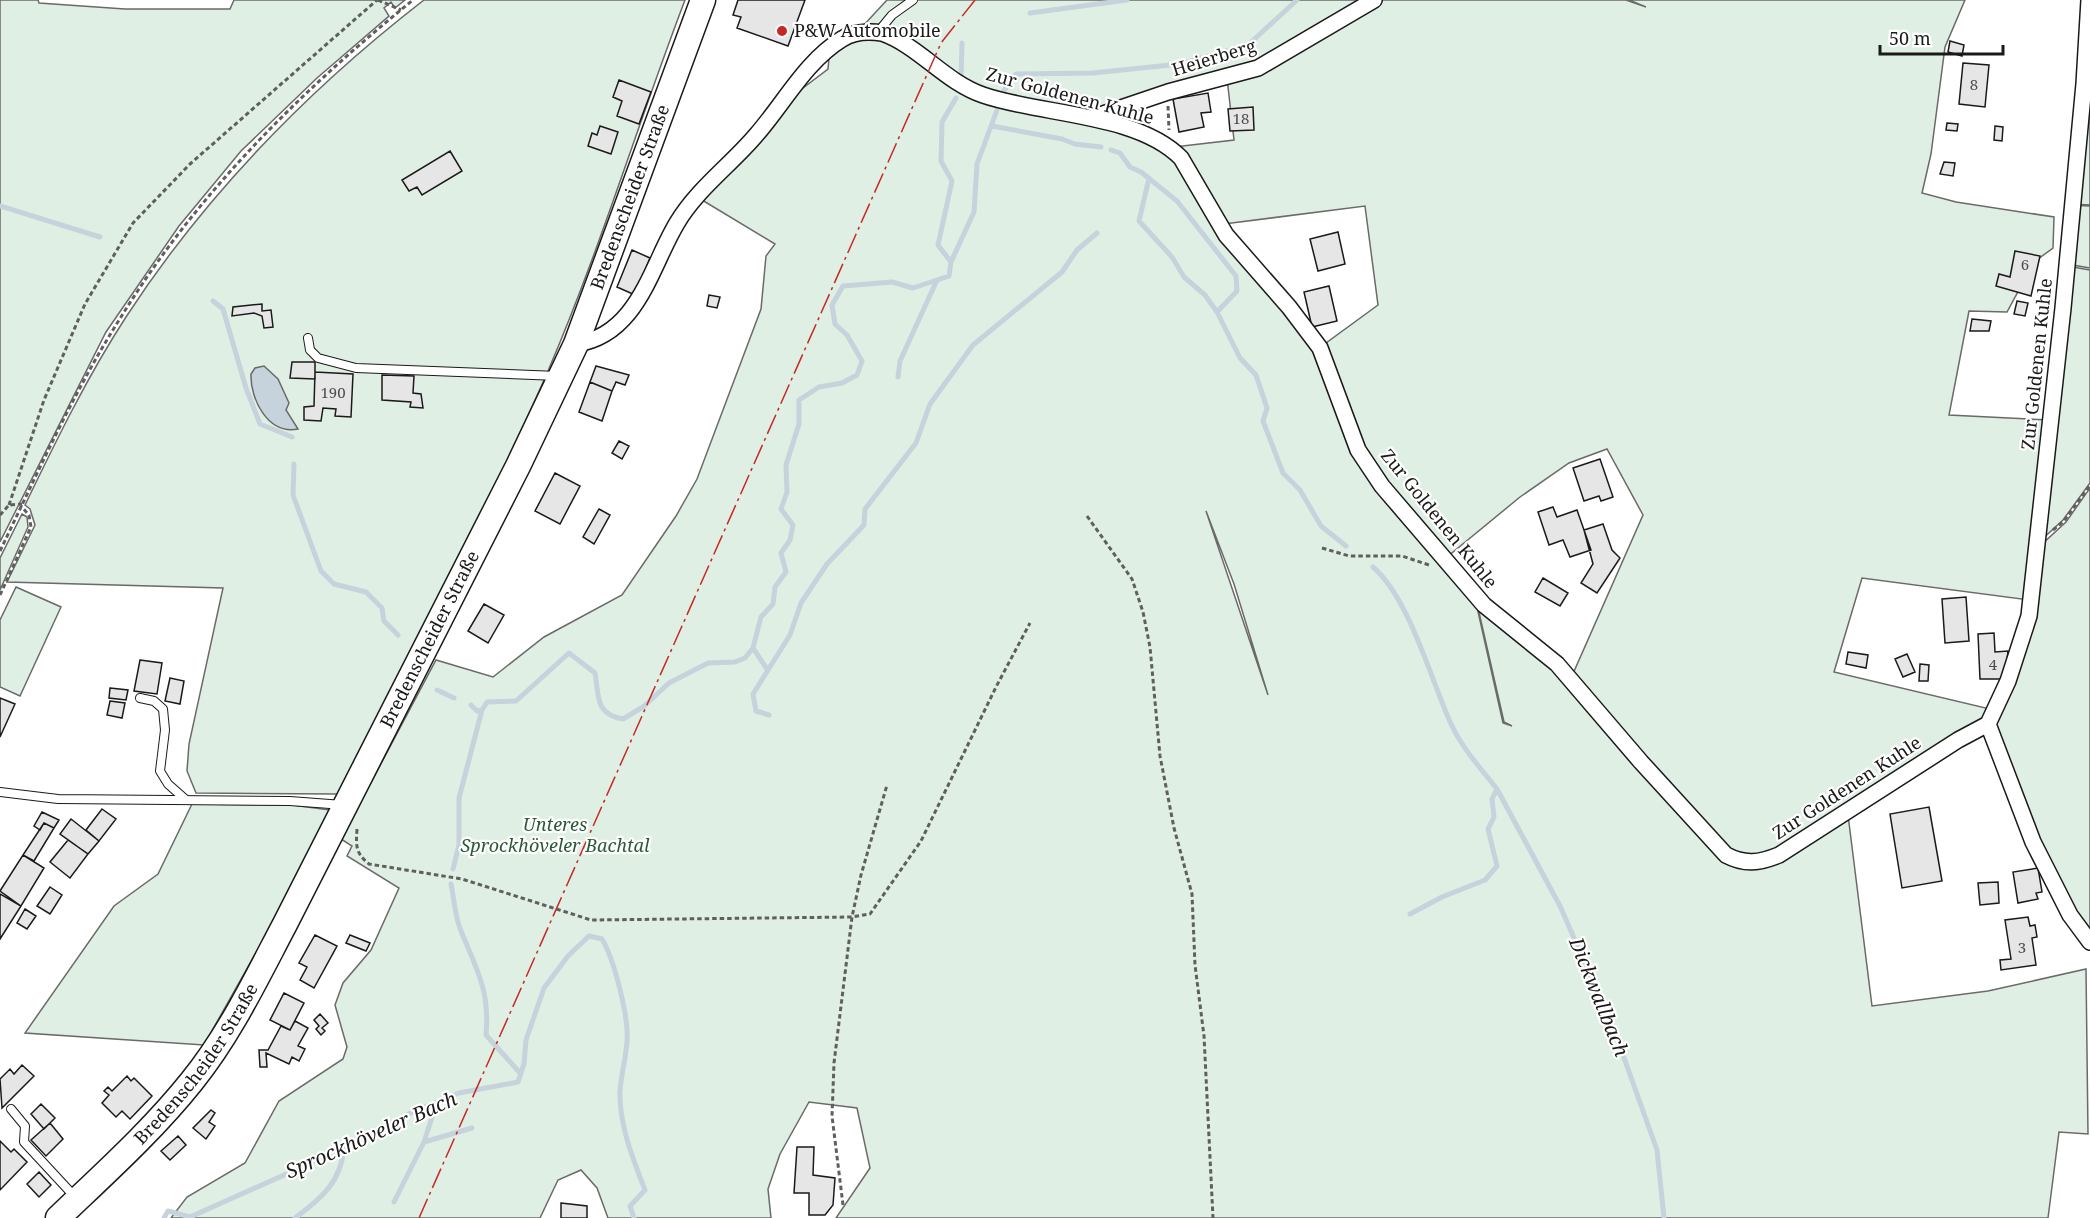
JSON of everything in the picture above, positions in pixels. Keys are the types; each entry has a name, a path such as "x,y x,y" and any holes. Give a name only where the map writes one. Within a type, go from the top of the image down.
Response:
{"main road":[{"name":"Bredenscheider Straße","path":"58,1218 193,1081 219,1043 269,954 518,466 576,344 703,0"}],"street":[{"name":"Heierberg","path":"1090,118 1168,92 1258,68 1374,0"},
{"name":"Zur Goldenen Kuhle","path":"878,32 925,58 972,91 990,97 1090,118 1145,134 1168,146 1180,158 1226,235 1289,307 1320,348 1358,450 1382,486 1484,605 1557,664 1654,777 1726,855 1740,861 1755,863 1779,855 1958,740 1988,724 2008,681 2029,616 2063,308 2084,84 2089,0"},
{"path":"576,344 597,338 623,317 648,286 670,236 686,210 758,133 812,66 844,38 865,32 878,32"},
{"path":"1988,724 2037,851 2070,915 2090,942"}],"lane":[{"path":"878,32 892,15 913,0"},
{"path":"308,338 310,350 318,358 356,368 561,376"},
{"path":"140,698 154,701 163,709 165,730 160,771 168,784 185,800"},
{"path":"0,792 58,799 290,801 345,805"},
{"path":"11,1109 25,1126 24,1142 77,1200"}],"path":[{"path":"0,515 9,505 44,400 85,304 133,223 190,164 377,0 401,10"},
{"path":"0,551 85,377 122,315 167,250 216,188 266,131 412,0"},
{"path":"1168,92 1168,146"},
{"path":"2037,545 2064,521 2090,485"},
{"path":"9,505 22,505"},
{"path":"0,595 31,527 29,515 22,505"},
{"path":"1087,516 1132,579 1143,612 1150,647 1160,756 1174,828 1192,894 1195,965 1204,1036 1213,1218"},
{"path":"1322,548 1349,556 1402,556 1433,566"},
{"path":"345,805 357,816 356,849 360,857 369,864 462,879 591,920 852,917 870,914 921,841 1030,623"},
{"path":"843,1205 832,1116 834,1063 852,917 861,874 887,785"}],"green space":[{"path":"0,0 38,0 39,3 125,9 230,9 234,0 405,0 395,8 391,2 384,8 389,16 317,78 241,151 179,226 106,332 0,542"},
{"path":"424,0 685,0 602,233 548,371 473,531 338,794 196,793 187,771 189,744 223,588 7,582 35,525 30,509 25,505 98,363 126,317 190,228 225,186 300,107 381,34"},
{"name":"Unteres Sprockhöveler Bachtal","path":"887,0 1371,0 1256,66 1191,87 1078,111 1151,133 1174,147 1234,140 1227,78 1260,68 1377,0 1626,0 1646,7 1629,0 1965,0 1945,47 1931,154 1922,193 1956,202 2054,217 2053,248 2034,262 2007,312 1969,311 1949,415 2049,420 2029,600 1862,578 1834,672 1990,709 1990,713 1786,846 1763,855 1750,856 1726,850 1603,715 1572,676 1643,515 1607,449 1569,463 1520,497 1447,557 1396,500 1362,453 1349,426 1332,368 1322,346 1378,305 1365,206 1224,224 1178,156 1200,198 1304,331 1326,365 1344,425 1362,460 1477,607 1503,723 1512,726 1504,722 1478,608 1544,656 1701,837 1736,866 1752,866 1782,858 1848,815 1872,1006 1988,991 2086,969 2088,1134 2059,1132 2048,1218 836,1218 870,1168 857,1108 809,1102 780,1154 768,1189 771,1218 608,1218 597,1188 581,1170 558,1180 540,1218 171,1218 187,1197 245,1163 279,1101 343,1059 347,1047 335,1005 343,983 371,950 399,888 347,856 352,846 341,839 436,660 493,677 544,637 622,595 676,516 697,479 761,309 766,256 775,244 702,200 799,91 828,69 829,58 849,41","holes":["1206,511 1234,584 1268,695"]},
{"path":"2090,19 2090,205 2070,204"},
{"path":"2070,205 2090,206 2090,268 2067,264"},
{"path":"2067,266 2090,270 2090,483 2063,520 2039,542"},
{"path":"2090,488 2090,938 2037,840 1999,743 1994,716 2022,649 2040,546 2066,522"},
{"path":"22,514 27,517 28,527 0,590 0,558"},
{"path":"16,587 61,607 20,696 0,687 0,620"},
{"path":"192,804 292,805 330,810 281,908 204,1045 25,1033 114,906 158,874"}],"shaded area":[{"path":"264,366 278,379 289,403 286,410 298,429 287,429 270,421 258,404 251,374 255,368"}],"building":[{"path":"738,0 805,0 788,46 737,28 741,17 733,15"},
{"path":"1950,41 1964,45 1962,56 1948,52"},
{"path":"1963,63 1989,65 1985,107 1959,104"},
{"path":"619,80 651,92 639,124 617,116 622,101 613,97"},
{"path":"1208,93 1211,112 1201,113 1204,127 1179,132 1173,99"},
{"path":"1253,107 1254,130 1230,131 1228,109"},
{"path":"1947,123 1958,124 1957,131 1946,130"},
{"path":"600,126 618,132 611,154 588,146 592,133 597,135"},
{"path":"1995,126 2003,127 2002,141 1994,140"},
{"path":"450,151 462,171 422,195 417,187 409,191 402,180"},
{"path":"1944,162 1955,163 1953,176 1940,174"},
{"path":"1338,232 1345,264 1318,271 1310,239"},
{"path":"632,250 650,258 635,295 617,287"},
{"path":"2015,251 2040,256 2031,296 1996,286 1999,274 2010,277"},
{"path":"1329,286 1337,321 1312,327 1304,292"},
{"path":"709,295 720,297 717,308 707,306"},
{"path":"2017,301 2028,303 2025,316 2014,314"},
{"path":"262,304 262,311 271,310 273,327 264,328 262,316 254,313 232,316 233,307"},
{"path":"1972,319 1991,321 1989,331 1970,331"},
{"path":"292,362 315,362 315,379 290,378"},
{"path":"596,366 629,375 625,385 616,382 612,391 590,382"},
{"path":"315,372 353,374 351,417 335,416 336,409 323,408 321,421 304,420 304,407 314,406"},
{"path":"382,375 414,376 413,393 421,394 423,408 410,407 411,402 382,400"},
{"path":"590,382 612,391 602,421 579,412"},
{"path":"619,441 629,446 622,459 612,453"},
{"path":"1600,459 1613,497 1601,501 1599,496 1584,501 1573,468"},
{"path":"555,473 580,486 560,524 535,511"},
{"path":"1553,507 1557,517 1577,510 1591,550 1570,557 1563,540 1549,545 1538,512"},
{"path":"599,509 610,515 594,544 583,537"},
{"path":"1603,524 1612,550 1620,558 1597,593 1581,583 1593,564 1584,530"},
{"path":"1543,578 1568,593 1560,606 1535,592"},
{"path":"1966,597 1969,641 1945,643 1942,599"},
{"path":"484,604 504,615 488,643 468,631"},
{"path":"1994,633 1995,652 2008,651 2005,679 1980,679 1978,634"},
{"path":"1848,652 1868,655 1866,668 1846,664"},
{"path":"1907,654 1915,672 1903,677 1895,659"},
{"path":"140,660 162,663 157,694 134,691"},
{"path":"1920,664 1929,665 1928,681 1919,681"},
{"path":"170,678 184,681 180,704 165,701"},
{"path":"110,688 128,690 126,700 109,698"},
{"path":"0,698 15,704 0,737"},
{"path":"110,701 125,703 122,718 107,715"},
{"path":"1929,807 1942,881 1902,888 1890,814"},
{"path":"102,809 116,819 99,841 86,830"},
{"path":"42,812 59,820 54,828 44,823 40,830 34,826"},
{"path":"71,819 99,841 88,854 60,834"},
{"path":"44,823 54,828 34,861 23,855"},
{"path":"68,840 88,854 70,878 50,862"},
{"path":"23,855 44,868 21,906 0,891"},
{"path":"2038,868 2042,892 2036,893 2038,899 2018,903 2013,872"},
{"path":"1998,882 1999,903 1980,905 1978,883"},
{"path":"50,887 62,895 50,914 37,906"},
{"path":"0,894 21,906 0,939"},
{"path":"25,909 36,916 27,929 17,923"},
{"path":"2028,917 2030,926 2035,925 2037,937 2032,938 2036,965 2001,970 2000,960 2011,959 2005,920"},
{"path":"315,935 337,946 314,988 300,980 307,967 299,963"},
{"path":"350,935 370,943 366,951 346,943"},
{"path":"284,993 304,1003 290,1030 270,1020"},
{"path":"320,1014 328,1023 322,1028 325,1031 321,1035 316,1029 319,1026 314,1020"},
{"path":"295,1021 308,1028 298,1046 305,1049 299,1061 292,1057 289,1064 266,1053 267,1067 260,1067 259,1050 268,1050 281,1026 290,1030"},
{"path":"22,1065 34,1076 2,1108 0,1079 10,1069 14,1074"},
{"path":"127,1076 131,1081 134,1078 152,1096 130,1119 122,1111 116,1117 102,1103 109,1095 104,1091 108,1087 112,1091"},
{"path":"41,1104 55,1118 44,1129 31,1114"},
{"path":"211,1110 215,1113 209,1122 215,1126 206,1139 193,1128"},
{"path":"50,1123 63,1139 46,1156 31,1140"},
{"path":"178,1136 186,1145 170,1160 161,1151"},
{"path":"0,1141 11,1152 14,1149 27,1162 0,1190"},
{"path":"797,1147 814,1147 813,1175 835,1178 833,1205 825,1215 809,1215 809,1193 794,1193"},
{"path":"39,1172 51,1185 39,1197 27,1184"},
{"path":"561,1203 587,1206 587,1218 561,1218"}],"waterway":[{"path":"1030,13 1127,0"},
{"name":"Sprockhöveler Bach","path":"1003,92 1016,74 1093,73 1180,64 1248,45 1297,0"},
{"path":"961,77 962,43"},
{"path":"951,262 938,245 952,181 941,161 942,122 956,98"},
{"name":"Sprockhöveler Bach","path":"453,869 459,845 459,798 482,710 487,702 516,701 569,653 595,673 598,697 603,709 614,717 623,719 643,707 669,683 708,663 735,662 745,658 753,648 761,617 773,604 775,587 786,572 781,553 790,540 793,525 781,509 787,492 786,465 799,424 799,400 819,387 842,383 857,375 862,361 847,335 835,324 832,305 843,286 892,282 913,288 949,276 951,262 974,212 977,164 997,110"},
{"name":"Dickwallbach","path":"992,126 1062,139 1075,144 1101,147"},
{"name":"Dickwallbach","path":"1111,150 1120,153 1130,167 1141,172 1177,201 1236,276 1237,291 1217,312 1240,358 1256,375 1267,408 1263,421 1283,473 1300,490 1321,526 1346,546"},
{"name":"Dickwallbach","path":"1149,178 1139,221 1172,257 1184,277 1205,295 1217,312"},
{"path":"0,206 100,237"},
{"path":"769,715 756,711 753,694 790,635 801,603 827,564 864,525 865,509 916,443 930,404 973,345 1062,272 1077,250 1097,233"},
{"path":"898,377 900,361 937,280"},
{"path":"213,301 223,309 246,388 260,424 292,437"},
{"path":"294,464 293,495 321,571 334,584 366,592 382,608 384,621 398,635"},
{"name":"Dickwallbach","path":"1373,567 1386,581 1409,620 1444,708 1461,743 1497,789 1492,799 1494,817 1488,829 1497,866 1485,880 1442,897 1410,914"},
{"path":"753,648 767,669"},
{"path":"437,690 454,698"},
{"path":"471,705 477,711 482,710"},
{"name":"Dickwallbach","path":"1497,789 1560,906 1613,1027 1657,1150 1664,1218"},
{"name":"Sprockhöveler Bach","path":"451,884 459,926 477,969 484,993 486,1035 520,1073"},
{"path":"164,1218 168,1211 190,1217 302,1167 417,1110 459,1093 518,1082 524,1064 526,1040 544,988 568,956 589,936 602,939 607,948 620,988 626,1018 627,1041 620,1104 628,1142 645,1190 630,1206 634,1218"},
{"path":"394,1202 424,1142 437,1102"},
{"path":"424,1142 472,1128"},
{"path":"295,1218 329,1188 339,1169 344,1146"}],"power":[{"path":"419,1218 941,43 975,0"}],"place":[{"name":"P&W Automobile","path":"782,31"}]}
